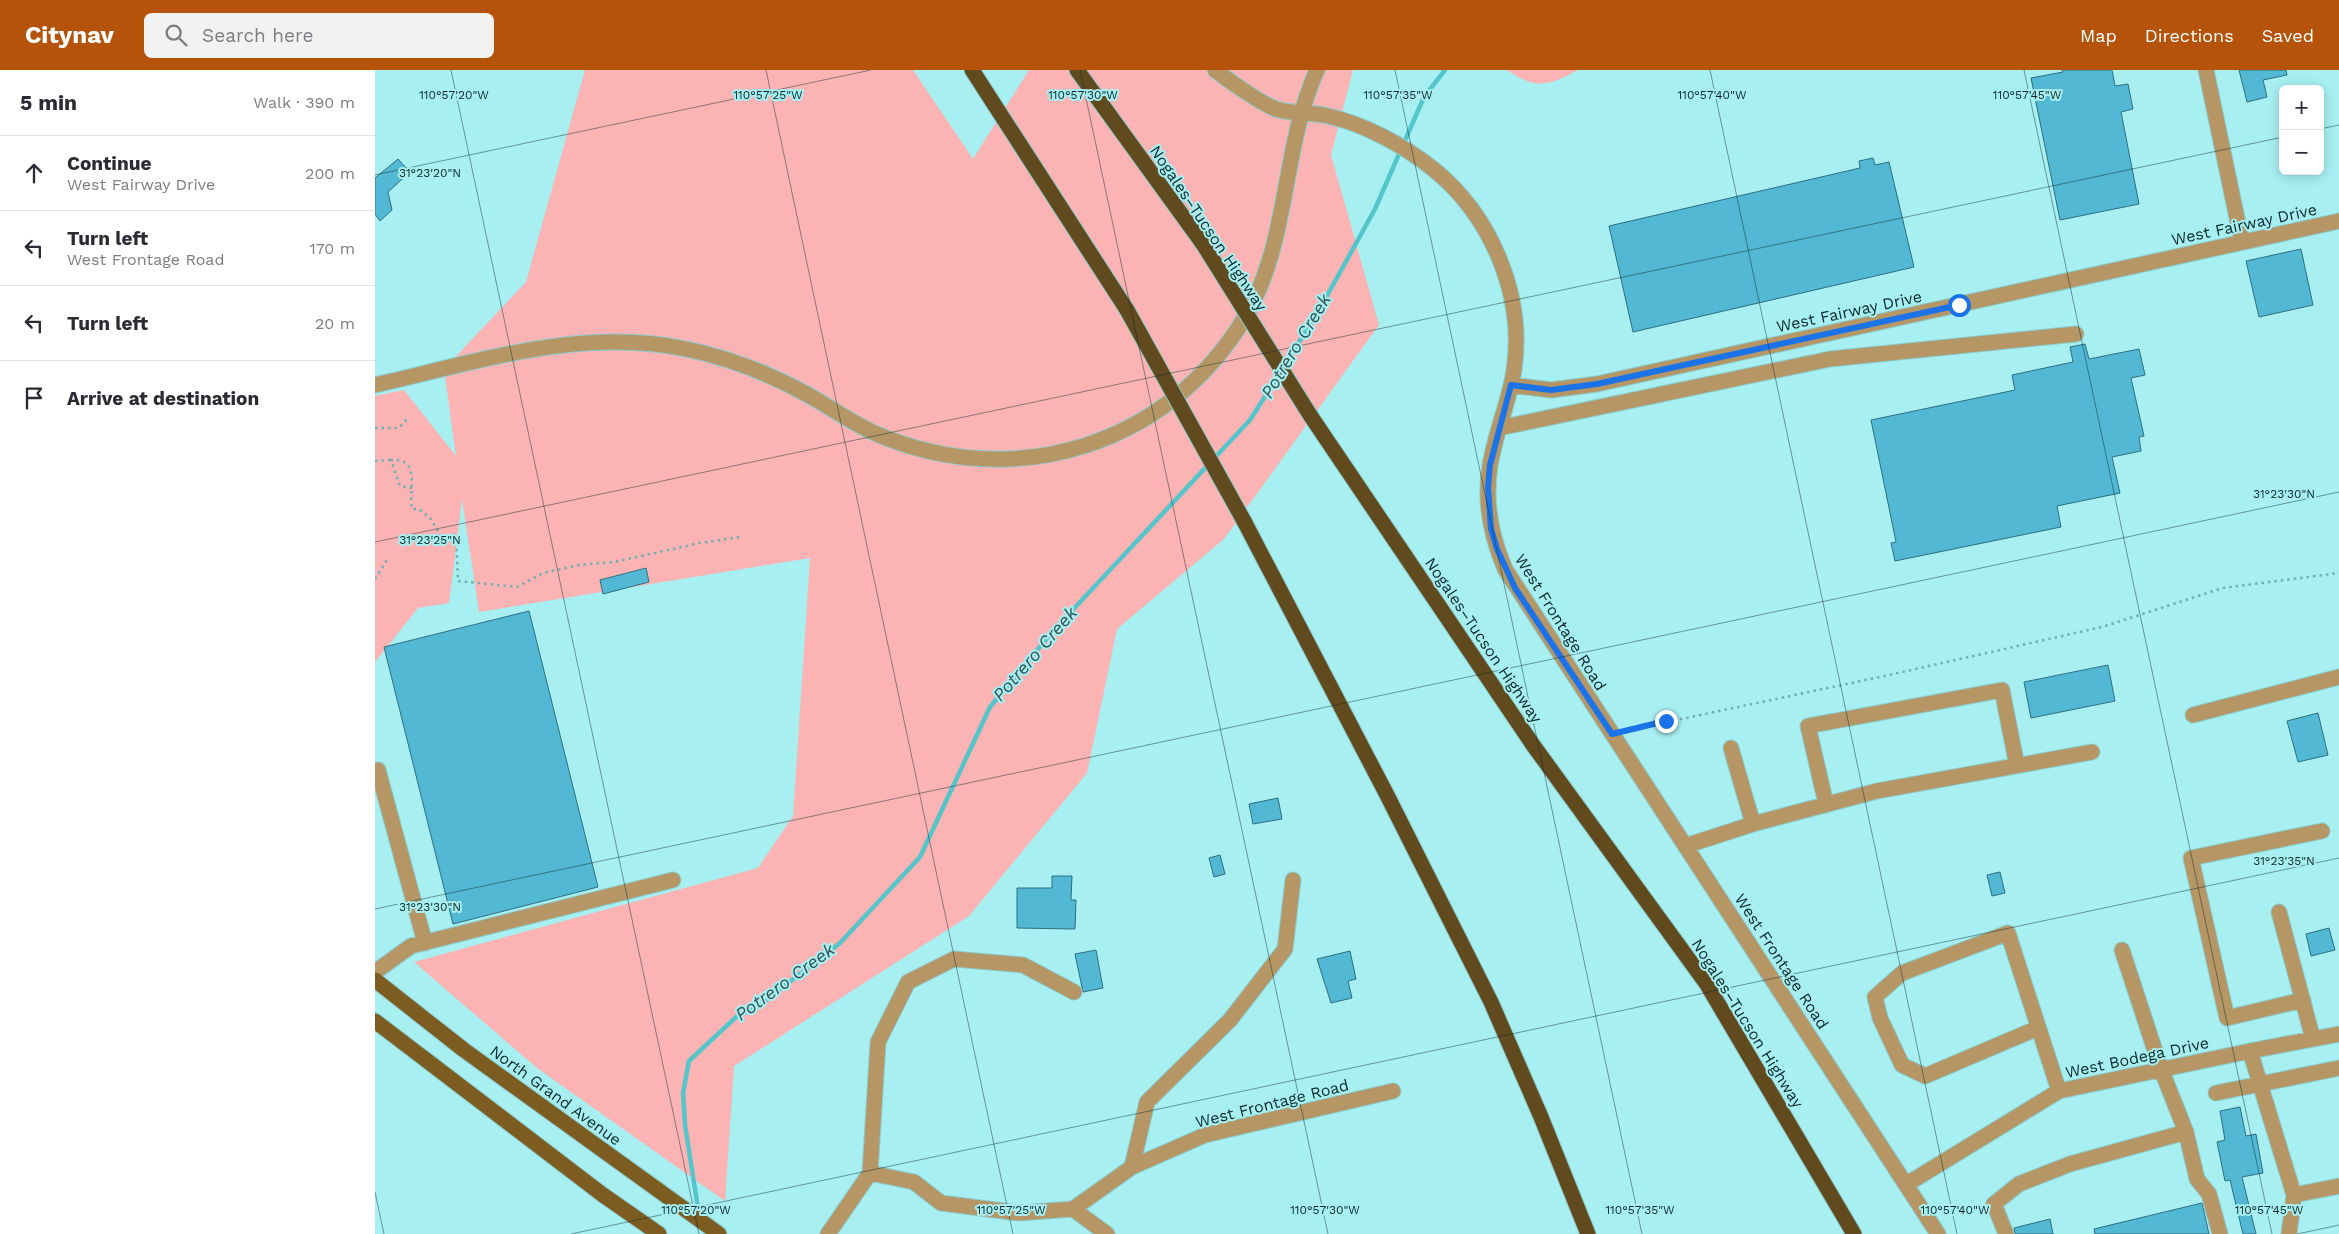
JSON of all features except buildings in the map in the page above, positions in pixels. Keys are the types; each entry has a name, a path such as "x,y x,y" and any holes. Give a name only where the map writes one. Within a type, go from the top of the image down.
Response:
{"highway":[{"path":"972,70 1127,310 1244,521 1387,795 1491,1002 1541,1117 1588,1234"},
{"name":"Nogales–Tucson Highway","path":"1077,70 1203,244 1310,415 1533,744 1706,983 1854,1234"}],"main road":[{"name":"North Grand Avenue","path":"375,980 464,1050 719,1234"},
{"path":"375,1021 659,1234"}],"street":[{"name":"West Frontage Road","path":"1215,70 1233,84 1279,110 1329,116 1361,127 1386,139 1428,165 1451,185 1482,224 1504,270 1515,318 1515,352 1511,385 1490,465 1488,487 1491,529 1497,549 1515,588 1938,1234"},
{"path":"375,385 555,345 641,342 685,348 727,359 767,374 875,434 906,446 955,456 1005,460 1038,457 1071,450 1103,440 1133,426 1162,409 1208,366 1242,322 1265,277 1273,254 1301,112 1317,70"},
{"path":"2206,70 2242,242"},
{"name":"West Fairway Drive","path":"1511,385 1551,390 1597,384 2339,221"},
{"path":"1499,428 1830,359 2076,334"},
{"path":"2193,715 2339,677"},
{"path":"1826,804 1808,726 2001,690 2017,766"},
{"path":"1731,748 1753,824"},
{"path":"1685,846 1753,824 1877,790 2093,752"},
{"path":"378,770 425,943"},
{"path":"2303,1000 2227,1018 2191,858 2322,831"},
{"path":"375,972 411,946 673,880"},
{"path":"1132,1168 1147,1102 1229,1020 1285,949 1293,880"},
{"path":"2279,912 2313,1039"},
{"path":"2038,1028 1925,1076 1902,1064 1880,1018 1875,997 1902,973 2008,933 2059,1091"},
{"path":"2122,950 2161,1069 2186,1132 2197,1179 2209,1194 2220,1234"},
{"path":"828,1234 870,1173 879,1042 908,982 954,959 1023,965 1074,992"},
{"name":"West Bodega Drive","path":"1907,1184 2059,1091 2250,1050 2339,1034"},
{"path":"2250,1050 2294,1195 2289,1234"},
{"path":"2216,1093 2339,1068"},
{"name":"West Frontage Road","path":"1073,1209 1132,1168 1205,1135 1393,1091"},
{"path":"2006,1234 1994,1204 2019,1184 2071,1164 2186,1132"},
{"path":"870,1173 914,1182 941,1203 1019,1212 1073,1209 1107,1234"},
{"path":"2294,1195 2339,1186"}],"path":[{"path":"375,428 399,428 407,420"},
{"path":"375,461 402,459 406,462 412,475 412,488 409,498 412,509 419,509 430,518 445,542 457,533 458,582 517,587 543,573 579,565 614,562 700,543 740,537"},
{"path":"391,460 400,486 412,488"},
{"path":"375,579 389,557"},
{"path":"1612,734 2102,627 2223,588 2339,574"}],"shaded area":[{"path":"585,70 913,70 973,159 1029,70 1353,70 1331,155 1379,325 1224,539 1117,629 1087,773 969,916 734,1066 725,1201 537,1068 414,962 758,868 793,816 810,558 479,612 462,499 449,603 418,608 375,662 375,396 404,390 456,456 444,369 526,282"},
{"path":"1507,70 1578,70 1559,80 1542,84 1526,81"}],"waterway":[{"name":"Potrero Creek","path":"1284,366 1318,312 1375,209 1424,97 1445,70"},
{"name":"Potrero Creek","path":"699,1215 685,1125 683,1093 689,1061 736,1017 757,1007 840,943 920,857 990,707 1052,632 1250,420 1280,373"}],"route":[{"path":"1666,721 1612,734 1515,588 1505,569 1491,529 1488,487 1490,465 1511,385 1551,390 1597,384 1959,305"}]}
